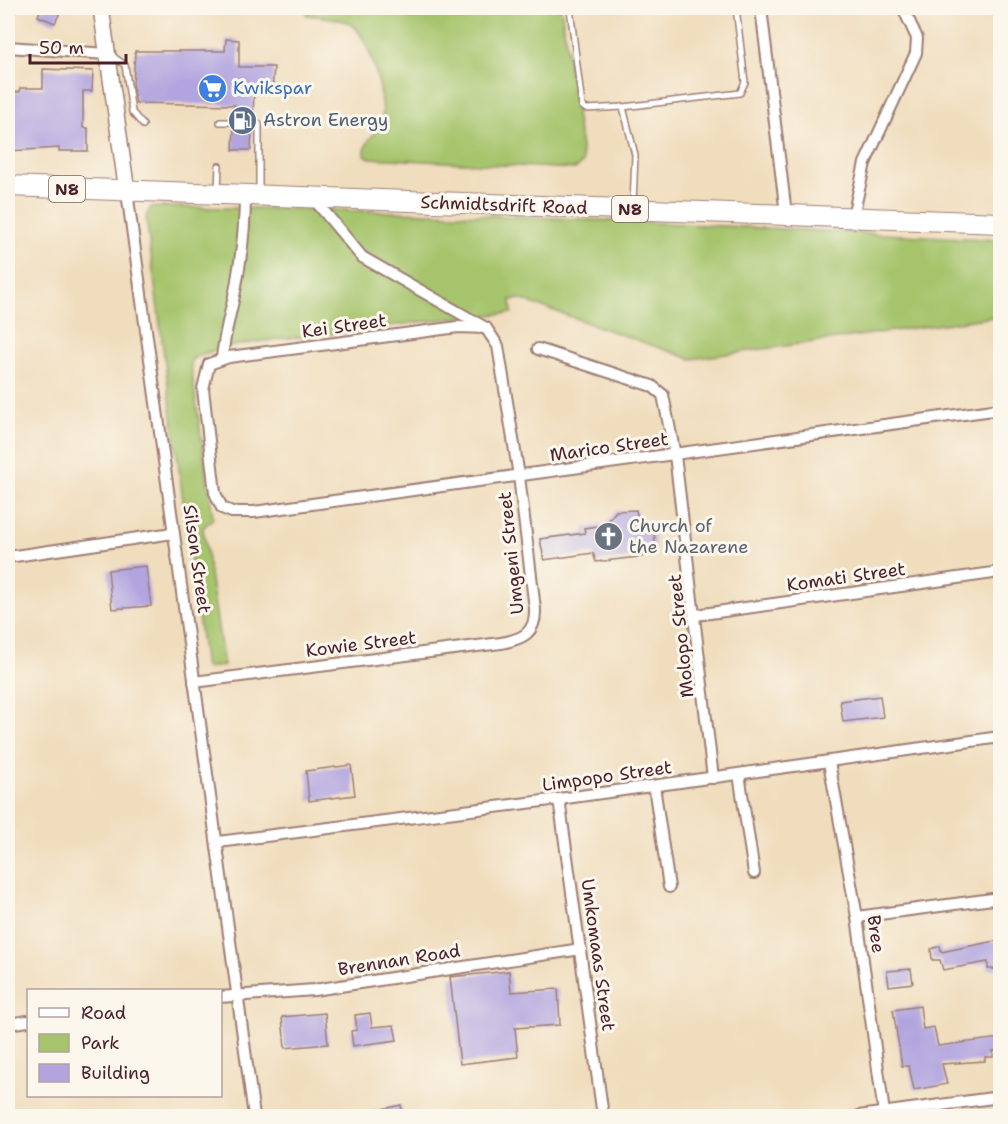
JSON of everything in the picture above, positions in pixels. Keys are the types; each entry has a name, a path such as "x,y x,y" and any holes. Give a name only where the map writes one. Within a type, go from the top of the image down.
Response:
{"highway":[{"name":"Schmidtsdrift Road","path":"8,186 1000,223"}],"street":[{"name":"Silson Street","path":"101,8 218,842 254,1116"},
{"path":"761,8 786,214"},
{"path":"853,216 865,163 916,54 915,32 903,8"},
{"path":"8,47 107,54"},
{"path":"222,359 224,333 237,283 244,231 252,196"},
{"path":"313,198 362,257 486,328"},
{"name":"Kei Street","path":"222,508 215,493 203,389 209,364 222,359 458,327 486,328"},
{"name":"Umgeni Street","path":"486,328 498,346 519,476 535,609 534,626 529,633"},
{"name":"Molopo Street","path":"538,350 658,390 663,395 675,455 696,615 713,778"},
{"name":"Marico Street","path":"222,508 232,512 254,513 1000,409"},
{"path":"8,557 173,533"},
{"name":"Komati Street","path":"696,615 1000,572"},
{"name":"Kowie Street","path":"194,682 501,643 519,640 529,633"},
{"name":"Limpopo Street","path":"218,842 559,799 1000,737"},
{"name":"Bree","path":"829,762 857,917 884,1113"},
{"path":"739,774 754,873"},
{"path":"654,786 669,887"},
{"name":"Umkomaas Street","path":"559,799 603,1116"},
{"path":"857,917 1000,898"},
{"name":"Brennan Road","path":"222,997 314,990 581,949"},
{"path":"8,1024 27,1021"},
{"path":"859,1116 1000,1097"}],"lane":[{"path":"570,8 582,106 586,109 623,107 740,93 746,81 736,8"},
{"path":"107,54 124,63 132,112 143,125"},
{"path":"623,107 635,156 633,209"},
{"path":"220,122 234,122"},
{"path":"252,122 259,124 252,196"},
{"path":"218,195 219,166"}],"green space":[{"path":"306,8 561,8 583,162 575,169 370,158 365,155 366,145 380,124 383,110 379,83 370,54 358,31 352,25 336,19 307,15"},
{"path":"151,207 469,215 1000,240 1000,316 691,359 520,299 511,300 512,313 255,342 223,348 192,359 191,367 213,518 203,528 224,666 205,668 146,217"}],"building":[{"path":"41,8 62,8 55,23 38,16"},
{"path":"226,39 239,40 239,67 274,67 272,92 254,91 253,117 247,121 252,127 251,150 233,150 234,127 239,123 234,117 235,105 136,103 133,87 135,51 225,51"},
{"path":"43,69 93,71 92,91 83,91 83,128 88,128 88,151 59,151 59,148 8,151 8,92 20,92 20,88 43,88"},
{"name":"Church of the Nazarene","path":"636,510 639,523 654,522 655,555 596,562 593,553 544,560 540,539 585,533 584,528 605,525 616,511"},
{"path":"146,566 151,606 112,609 108,570"},
{"path":"880,696 883,717 843,722 840,701"},
{"path":"351,765 355,795 309,801 306,771"},
{"path":"1000,940 1000,969 988,969 988,962 943,970 940,960 932,960 931,949 940,946 941,952"},
{"path":"911,969 913,983 889,986 887,971"},
{"path":"509,971 511,992 558,989 560,1025 515,1028 518,1057 460,1064 450,977"},
{"path":"920,1006 923,1029 934,1027 938,1046 1000,1038 1000,1050 993,1051 993,1057 985,1057 985,1061 942,1064 947,1084 914,1090 909,1066 902,1066 893,1010"},
{"path":"325,1013 328,1044 285,1048 282,1017"},
{"path":"370,1013 372,1027 394,1025 397,1040 353,1046 351,1031 357,1030 355,1015"},
{"path":"401,1105 403,1116 369,1116 369,1112"}],"place":[{"name":"Kwikspar","path":"212,88"},
{"name":"Astron Energy","path":"242,120"},
{"name":"Church of the Nazarene","path":"608,536"}]}
